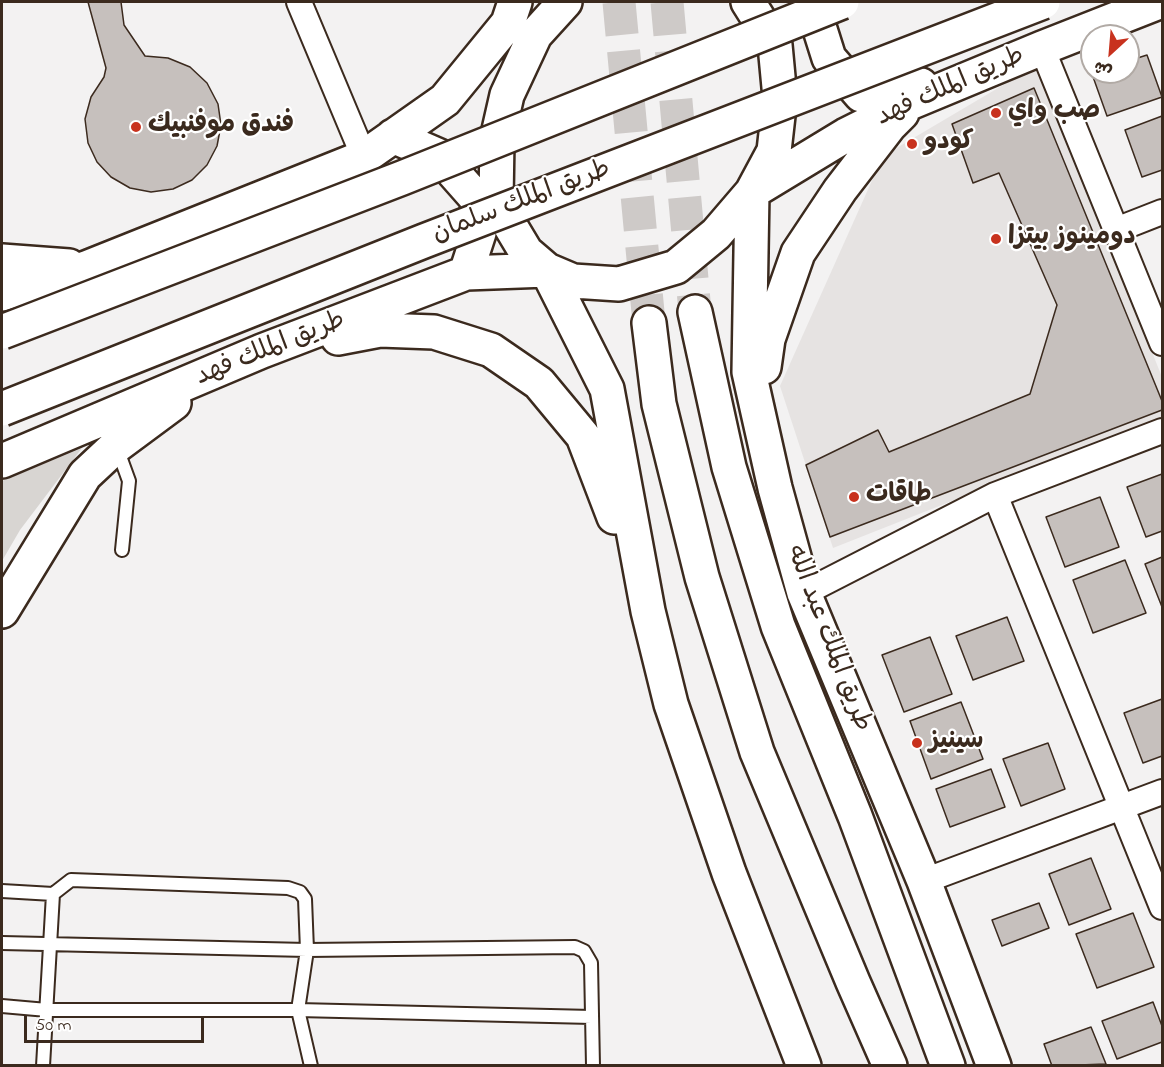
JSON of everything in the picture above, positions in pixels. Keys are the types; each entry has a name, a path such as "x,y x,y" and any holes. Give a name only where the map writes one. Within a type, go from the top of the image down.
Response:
{"main road":[{"path":"445,100 508,23 515,2"},
{"path":"541,2 535,35 507,95 497,139 496,202 526,252 547,270 573,281 619,284 676,267 716,234 752,192 774,151 780,98 775,45 748,2"},
{"path":"2,305 86,268 364,157 535,35 565,2"},
{"path":"823,2 817,20 829,58 861,95 897,93 1056,42"},
{"path":"2,332 402,178 842,2"},
{"name":"طريق الملك سلمان","path":"2,409 424,241 1043,2"},
{"name":"طريق الملك فهد","path":"752,192 846,135 912,102 1159,2"},
{"path":"758,413 768,339 798,253 840,190 890,125 912,102"},
{"path":"393,136 439,156 477,199 479,234 466,273"},
{"name":"طريق الملك عبد الله","path":"752,192 749,372 775,488 804,593 924,881 994,1065"},
{"path":"2,261 86,268"},
{"path":"2,294 86,268"},
{"path":"547,270 607,389 648,611 671,704 729,873 804,1065"},
{"name":"طريق الملك فهد","path":"2,461 262,351 466,273 547,270"},
{"name":"طريق الملك عبد الله","path":"695,312 729,467 778,626 855,816 948,1065"},
{"path":"649,323 659,404 702,577 757,752 852,982 890,1065"},
{"path":"262,351 380,330 435,332 490,351 539,382 584,436 648,611"},
{"path":"2,442 211,374"},
{"path":"2,611 85,475 116,446 211,374"},
{"path":"855,816 945,1006 969,1065"},
{"path":"852,982 873,1065"}],"street":[{"path":"299,2 364,157"},
{"path":"1056,42 1116,230 1162,343"},
{"path":"1116,230 1162,212"},
{"path":"804,593 995,495 1162,431"},
{"path":"995,495 1162,907"},
{"path":"924,881 1162,792"}],"lane":[{"path":"116,446 129,481 122,550"},
{"path":"2,891 53,894 71,880 288,888 300,892 305,899 307,950 298,1010 311,1065"},
{"path":"43,1065 53,894"},
{"path":"2,943 50,946 307,950 575,947 584,951 591,963 593,1065"},
{"path":"2,1006 47,1010 298,1010 592,1017"}],"shaded area":[{"path":"1037,65 1162,377 1162,418 833,548 780,386 883,156"},
{"path":"82,448 20,530 2,561 2,481"}],"building":[{"path":"88,2 121,2 124,25 145,56 168,58 190,67 207,83 218,104 221,125 217,146 207,165 192,180 173,189 151,192 130,188 111,177 97,162 88,143 85,119 91,97 104,77 106,68"},
{"path":"1147,55 1162,97 1107,116 1096,84 1140,84 1140,57"},
{"path":"1034,88 1162,401 1162,410 830,537 806,465 878,430 889,452 1030,394 1057,305 999,173 973,183 952,124"},
{"path":"1162,116 1162,170 1142,177 1125,130"},
{"path":"1162,474 1162,531 1146,537 1127,487"},
{"path":"1100,497 1119,547 1065,567 1046,517"},
{"path":"1162,557 1162,607 1145,564"},
{"path":"1125,560 1146,613 1093,633 1073,580"},
{"path":"1007,617 1024,661 973,680 956,636"},
{"path":"930,637 952,694 904,712 882,655"},
{"path":"1162,699 1162,756 1143,763 1124,713"},
{"path":"961,702 983,759 931,779 910,721"},
{"path":"1048,743 1065,789 1021,806 1003,759"},
{"path":"991,769 1005,807 950,827 936,789"},
{"path":"1091,858 1111,909 1069,925 1049,874"},
{"path":"1039,903 1049,928 1002,946 992,920"},
{"path":"1133,913 1154,967 1097,988 1076,934"},
{"path":"1153,1002 1162,1026 1162,1042 1117,1059 1102,1021"},
{"path":"1091,1027 1106,1064 1052,1066 1044,1044"}],"tunnel":[{"path":"619,2 649,323"},
{"path":"667,2 695,312"}],"place":[{"name":"صب واي","path":"996,113"},
{"name":"فندق موفنبيك","path":"136,127"},
{"name":"كودو","path":"912,144"},
{"name":"دومينوز بيتزا","path":"996,239"},
{"name":"طاقات","path":"854,497"},
{"name":"سينيز","path":"917,743"}]}
